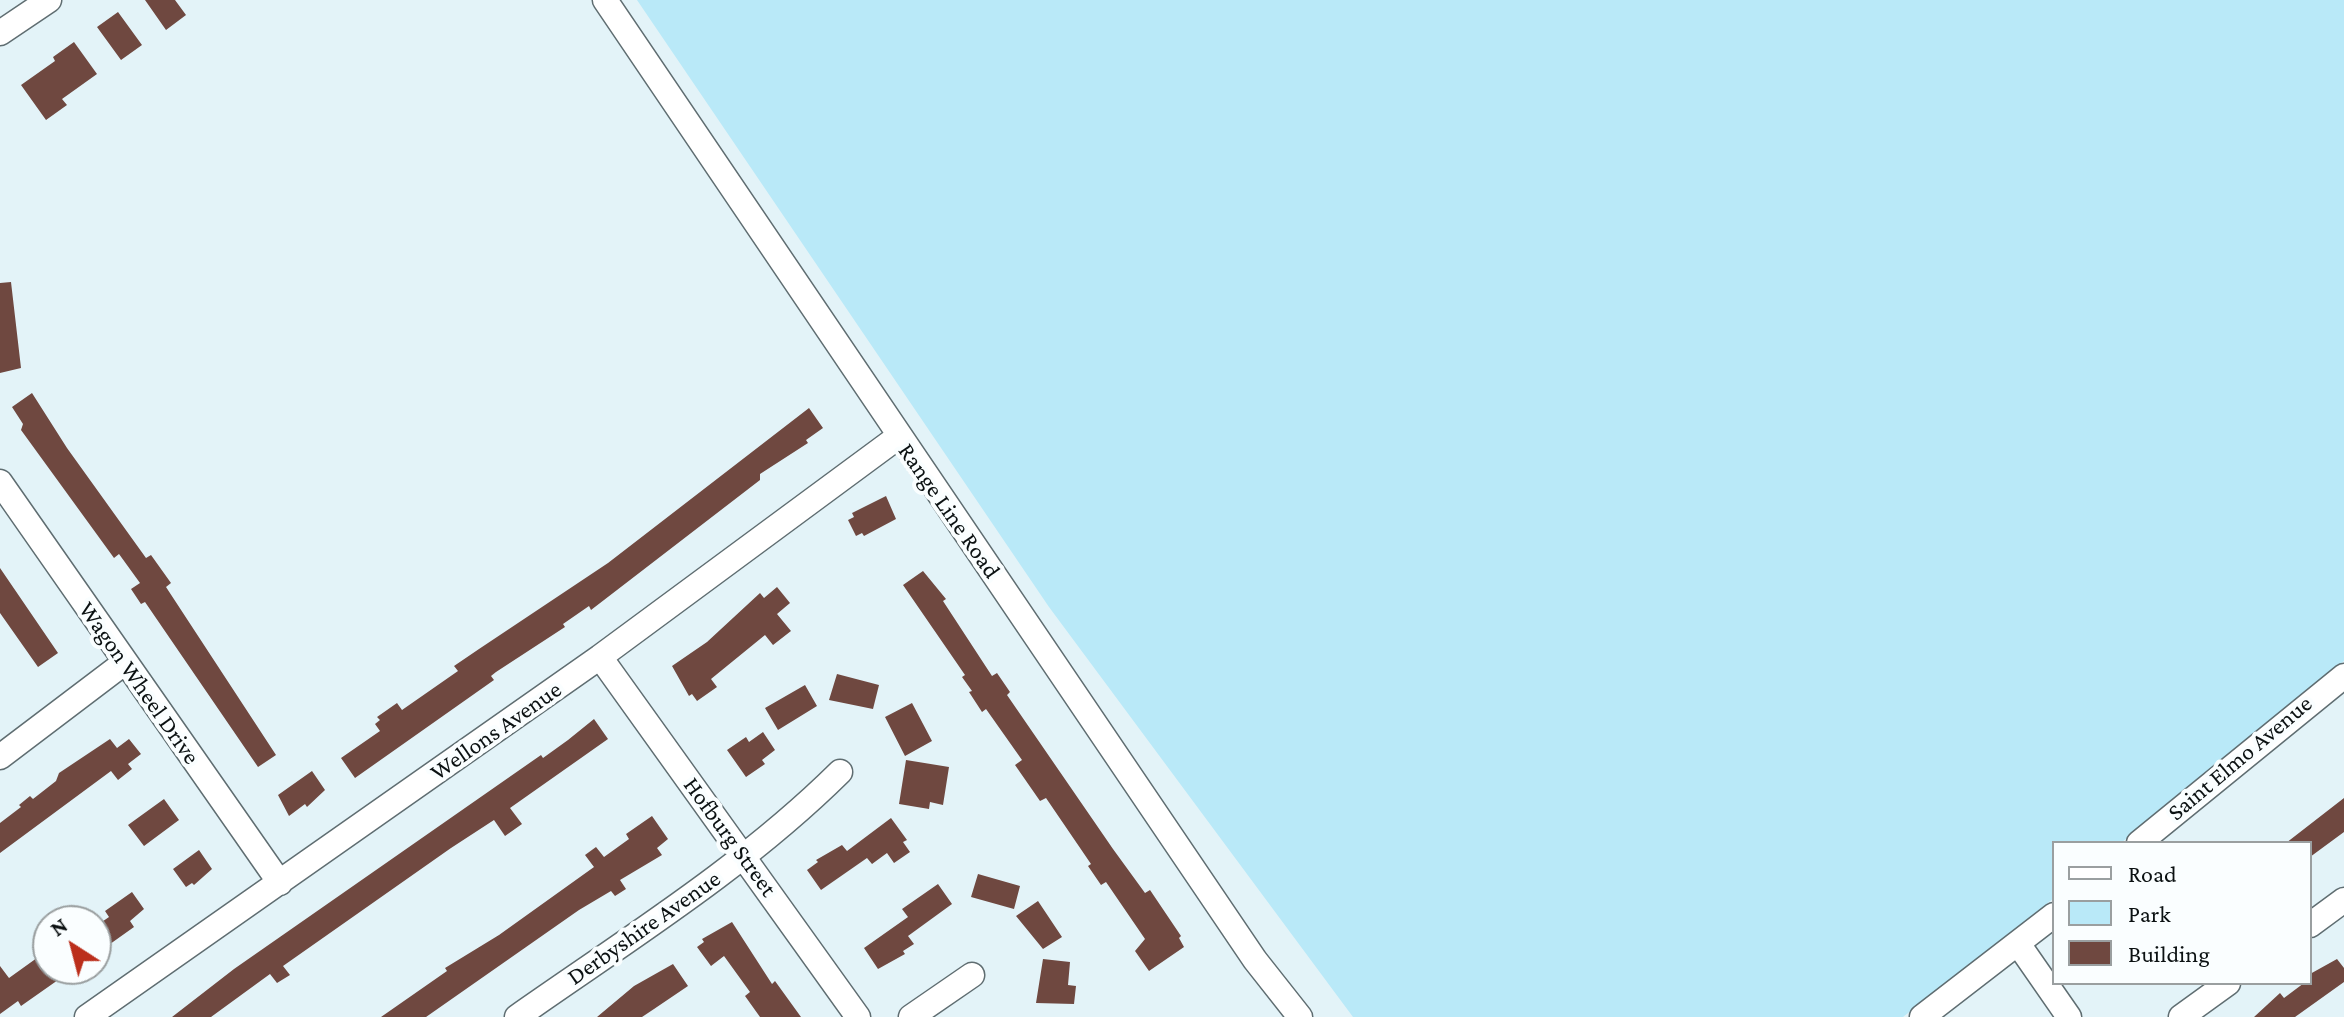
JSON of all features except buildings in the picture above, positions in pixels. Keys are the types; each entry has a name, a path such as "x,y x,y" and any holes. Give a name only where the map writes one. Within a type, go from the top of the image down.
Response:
{"street":[{"path":"0,33 49,0"},
{"name":"Range Line Road","path":"605,0 1255,960 1300,1017"},
{"name":"Wellons Avenue","path":"87,1017 600,657 898,437"},
{"name":"Wagon Wheel Drive","path":"0,482 280,883"},
{"name":"Hofburg Street","path":"600,657 858,1017"},
{"path":"0,757 124,663"},
{"name":"Saint Elmo Avenue","path":"2141,841 2344,676"},
{"name":"Derbyshire Avenue","path":"517,1017 745,856 794,818 840,772"},
{"path":"2312,924 2344,900"},
{"path":"1922,1017 2052,917"},
{"path":"2019,945 2069,1017"},
{"path":"911,1017 972,975"},
{"path":"2181,1017 2225,985"}],"green space":[{"path":"637,0 2344,0 2344,661 2123,841 2052,841 2052,900 1903,1017 1353,1017 1049,607"}]}
